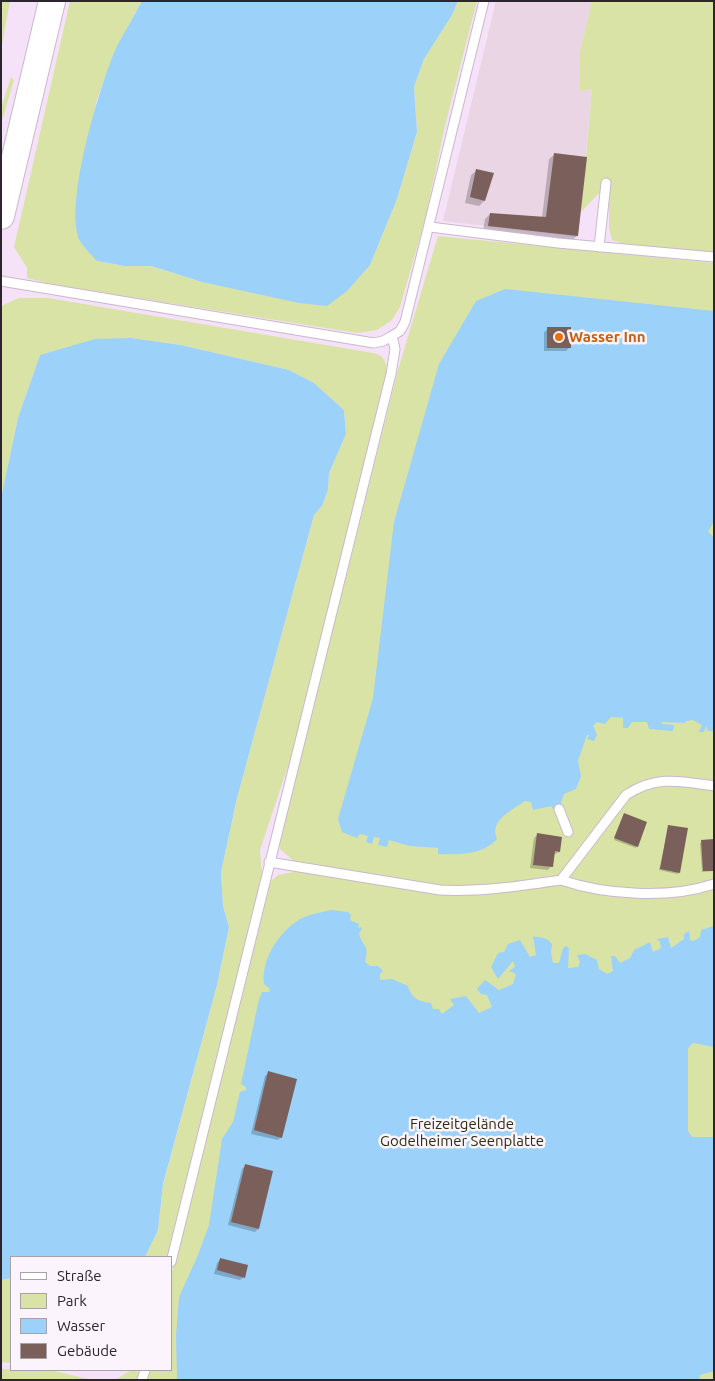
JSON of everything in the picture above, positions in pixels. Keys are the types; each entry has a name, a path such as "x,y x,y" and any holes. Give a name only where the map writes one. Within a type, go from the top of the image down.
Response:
{"main road":[{"path":"1,216 52,1"}],"lane":[{"path":"1,281 374,343 384,341 400,331 405,322 430,227 484,1"},
{"path":"599,247 606,183"},
{"path":"430,227 599,247 714,257"},
{"path":"172,1258 391,374 395,349 392,336"},
{"path":"561,880 626,795 639,786 651,782 669,780 714,786"},
{"path":"559,809 568,832"},
{"path":"269,862 440,890 498,889 561,880 607,891 634,892 691,890 714,884"}],"shaded area":[{"path":"496,1 592,1 580,52 580,91 592,89 578,237 443,221"}],"green space":[{"path":"1,1 10,1 1,50"},
{"path":"70,1 142,1 117,47 97,99 79,185 97,261 125,266 150,266 202,282 370,265 397,199 417,132 414,87 424,59 452,15 458,1 477,1 445,126 425,220 400,307 392,320 377,330 357,333 56,285 27,278 27,268 14,247"},
{"path":"592,1 714,1 714,254 635,247 612,240 609,228 609,183 581,212 592,89 580,91 580,52"},
{"path":"11,77 14,80 1,124 1,108"},
{"name":"Freizeitgelände Godelheimer Seenplatte","path":"438,236 714,263 714,1380 146,1380 149,1371 172,1371 172,1271 268,884 278,875 293,872 295,862 280,849 280,841 398,370"},
{"path":"19,298 48,298 373,353 382,357 387,368 293,751 260,850 262,874 169,1256 145,1256 158,1230 163,1185 217,985 229,927 223,906 221,872 237,798 314,515 322,506 328,490 329,473 346,434 344,410 314,383 289,370 181,345 131,338 40,355 18,418 1,498 1,306"},
{"path":"10,1278 10,1363 1,1362 1,1280"},
{"path":"1,1369 10,1369 10,1371 55,1371 92,1380 1,1380"},
{"path":"129,1371 140,1372 138,1380 115,1380"}],"water":[{"path":"142,1 458,1 452,15 424,59 414,87 417,132 397,199 370,265 347,291 327,306 299,303 202,282 151,266 125,266 97,261 80,241 76,224 76,201 93,116 116,48"},
{"path":"505,289 714,311 714,521 708,532 714,537 714,731 708,731 706,726 704,732 699,732 702,725 693,720 686,721 685,723 662,722 662,724 674,725 673,731 649,729 647,722 632,722 628,728 623,728 623,718 611,717 605,724 597,722 593,726 597,735 594,741 587,739 589,735 587,735 578,761 581,776 576,789 564,794 561,803 563,811 557,814 551,806 533,810 531,802 525,801 508,812 499,821 495,832 497,839 485,848 470,853 438,854 438,848 410,846 389,840 387,847 378,845 380,838 374,837 372,844 366,842 368,836 360,834 357,838 342,832 338,819 373,698 394,522 439,364 476,301"},
{"path":"131,338 181,345 289,370 314,383 344,410 346,434 329,473 328,490 322,506 314,515 237,798 221,872 223,906 229,927 217,985 163,1184 158,1230 145,1256 10,1256 10,1278 1,1280 1,498 18,418 40,355 95,339"},
{"path":"331,910 348,912 351,915 350,920 359,924 358,928 361,927 362,929 359,933 360,938 367,952 365,962 370,966 378,966 383,971 380,974 380,980 392,979 408,986 411,994 416,999 431,1003 433,1009 439,1009 442,1014 454,1005 450,999 466,996 479,1013 492,1007 487,995 481,994 477,989 485,980 499,990 513,984 516,974 509,971 515,967 513,961 498,979 491,967 498,953 504,952 508,944 520,940 530,957 536,955 533,936 547,939 552,944 553,963 559,963 563,948 566,946 569,948 568,968 578,967 580,962 577,955 585,954 597,960 599,969 607,974 613,971 611,956 615,956 620,963 630,958 634,950 650,942 653,952 661,948 660,942 657,939 668,937 671,948 684,939 684,934 689,931 690,940 694,941 700,937 701,930 714,926 714,1047 693,1043 688,1048 688,1131 692,1137 714,1137 714,1371 700,1375 699,1380 177,1380 176,1336 179,1297 209,1225 222,1139 233,1122 240,1092 246,1090 246,1087 241,1084 259,999 262,992 270,992 269,988 264,984 265,966 277,940 290,926 309,915"}],"building":[{"path":"554,153 587,157 578,236 488,226 490,213 546,217"},
{"path":"476,169 494,173 485,201 470,197"},
{"name":"Wasser Inn","path":"547,327 571,327 571,348 547,348"},
{"path":"624,813 647,822 638,847 614,838"},
{"path":"668,825 688,828 680,873 660,869"},
{"path":"537,833 562,837 560,852 555,851 553,867 533,865"},
{"path":"714,839 714,871 703,871 701,840"},
{"path":"268,1071 297,1079 282,1138 254,1130"},
{"path":"245,1164 273,1171 259,1229 231,1222"},
{"path":"220,1258 248,1265 245,1278 217,1270"}],"place":[{"name":"Wasser Inn","path":"559,337"}]}
